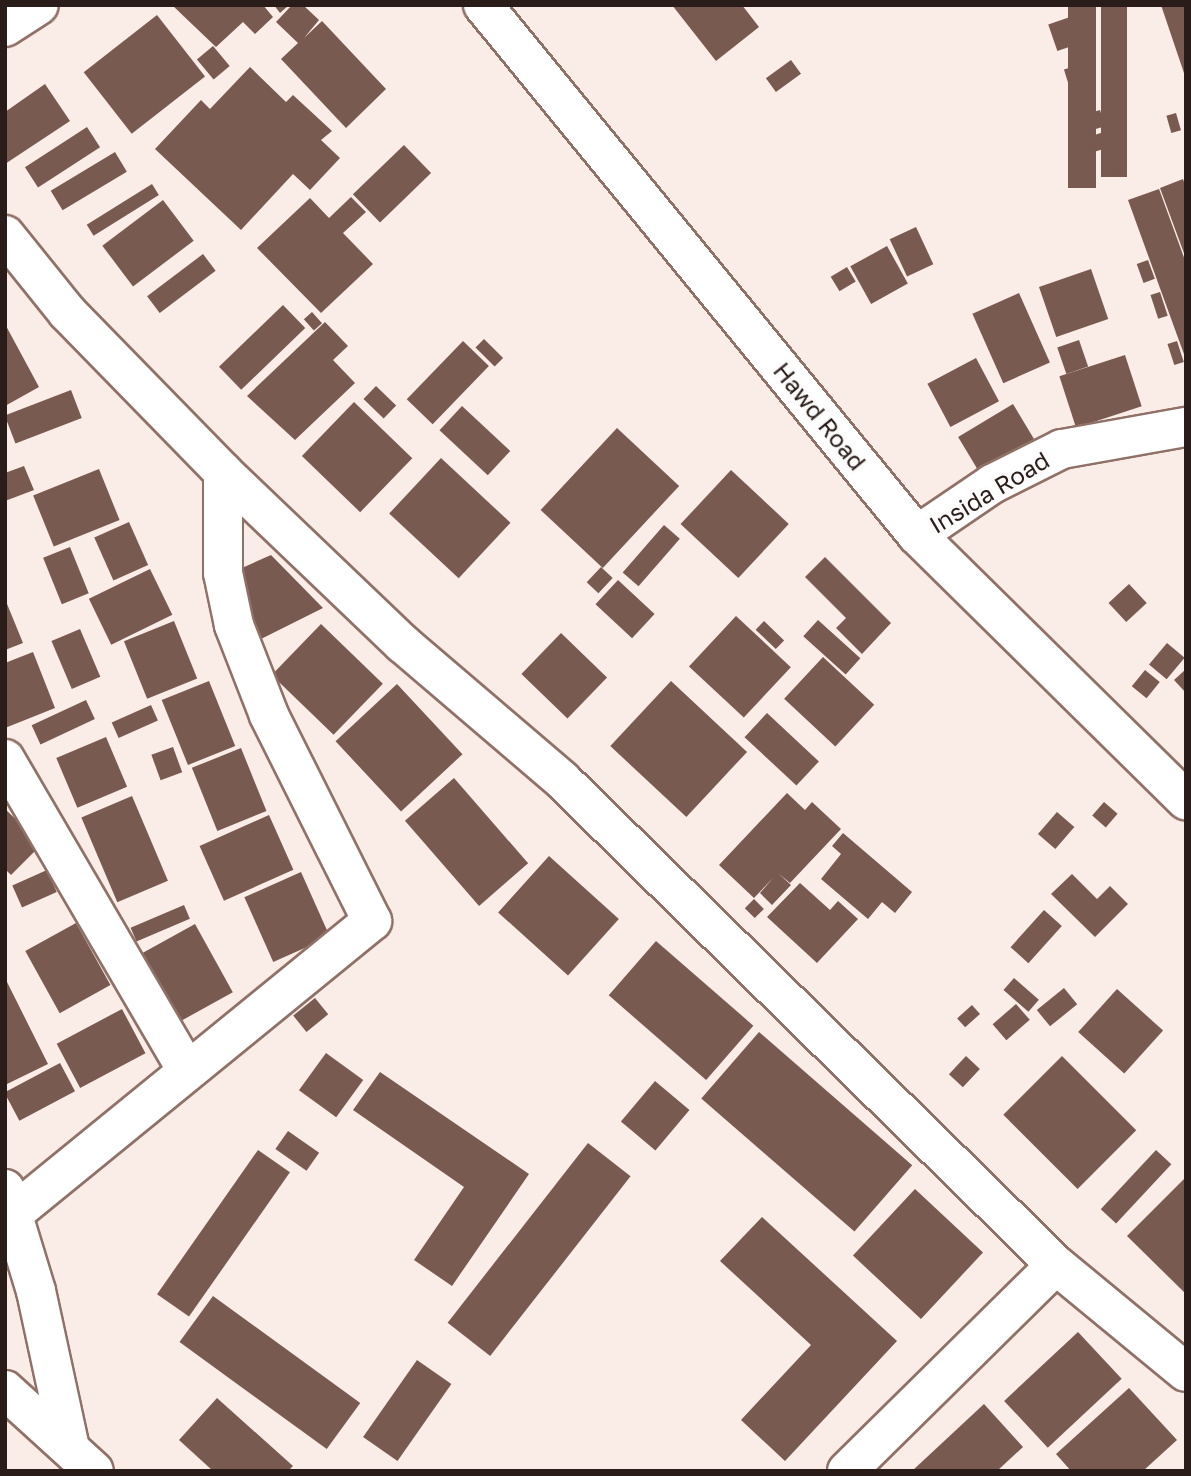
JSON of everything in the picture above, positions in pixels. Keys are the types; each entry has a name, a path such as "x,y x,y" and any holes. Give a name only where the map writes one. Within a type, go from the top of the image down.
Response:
{"street":[{"path":"5,27 39,5"},
{"name":"Hawd Road","path":"483,5 917,535 1186,800"},
{"path":"5,235 66,312 223,471 403,644 562,780 1056,1265 1186,1372"},
{"name":"Insida Road","path":"917,535 992,484 1062,449 1186,427"},
{"path":"82,1459 10,1201 187,1070 362,931 372,912 269,715 234,625 223,573 223,471"},
{"path":"5,759 187,1070"},
{"path":"847,1471 1056,1265"},
{"path":"5,1390 82,1459"}],"building":[{"path":"172,5 263,5 273,17 255,34 243,22 216,47"},
{"path":"274,5 289,5 280,13"},
{"path":"292,5 303,5 319,20 304,38 322,21 386,89 346,128 281,59 298,43 276,22"},
{"path":"672,5 742,5 759,27 716,61"},
{"path":"1068,5 1096,5 1096,188 1068,188"},
{"path":"1101,5 1127,5 1127,177 1101,177"},
{"path":"1161,5 1186,5 1186,76 1185,76"},
{"path":"157,15 205,76 132,134 84,72"},
{"path":"1070,17 1079,43 1057,51 1048,24"},
{"path":"213,46 230,66 214,79 197,59"},
{"path":"791,60 801,74 776,92 766,78"},
{"path":"1085,63 1094,93 1073,99 1064,69"},
{"path":"250,67 286,102 293,95 332,131 321,140 340,158 310,190 293,174 241,230 155,149 201,100 210,109"},
{"path":"45,84 70,121 5,164 5,112"},
{"path":"1100,110 1105,126 1092,130 1087,114"},
{"path":"1176,113 1181,130 1171,133 1166,116"},
{"path":"87,127 100,147 38,187 25,167"},
{"path":"1107,131 1112,146 1094,152 1089,137"},
{"path":"404,145 431,173 380,222 353,194"},
{"path":"115,152 127,172 63,210 51,191"},
{"path":"1116,156 1121,170 1113,173 1108,159"},
{"path":"1183,179 1186,188 1185,256 1160,188"},
{"path":"152,184 159,195 94,236 87,225"},
{"path":"1159,189 1186,263 1185,357 1128,200"},
{"path":"351,197 366,212 343,233 373,264 321,313 257,248 310,198 329,218"},
{"path":"163,200 194,241 133,286 102,246"},
{"path":"916,227 933,264 907,276 890,239"},
{"path":"887,246 908,284 871,304 850,266"},
{"path":"203,254 216,271 160,313 147,296"},
{"path":"1148,260 1155,279 1144,283 1137,264"},
{"path":"847,267 856,282 839,291 831,277"},
{"path":"1091,269 1108,319 1056,337 1039,287"},
{"path":"1160,292 1168,316 1158,319 1150,295"},
{"path":"1019,293 1050,362 1003,383 972,314"},
{"path":"283,305 305,328 241,390 219,367"},
{"path":"312,312 322,323 314,331 304,319"},
{"path":"325,322 348,346 333,360 355,383 295,440 247,396"},
{"path":"5,324 39,387 5,406"},
{"path":"484,339 503,358 495,367 476,347"},
{"path":"1079,340 1088,366 1066,374 1057,347"},
{"path":"463,341 489,366 433,424 407,399"},
{"path":"1177,341 1184,362 1174,365 1167,344"},
{"path":"1125,355 1142,406 1076,428 1059,376"},
{"path":"976,358 999,401 950,427 927,384"},
{"path":"376,386 396,405 384,418 363,399"},
{"path":"71,390 82,418 15,443 5,415"},
{"path":"354,402 412,458 360,512 302,456"},
{"path":"1013,404 1036,442 981,475 958,437"},
{"path":"462,406 510,451 488,475 439,430"},
{"path":"617,428 679,486 603,568 541,510"},
{"path":"441,458 510,523 459,578 389,514"},
{"path":"24,466 34,490 5,501 5,473"},
{"path":"99,469 120,520 54,547 33,496"},
{"path":"731,470 789,524 738,578 681,524"},
{"path":"129,522 148,565 113,580 94,537"},
{"path":"664,525 680,539 639,586 623,573"},
{"path":"70,547 89,593 62,604 43,558"},
{"path":"271,555 323,608 251,644 233,572"},
{"path":"825,557 891,623 862,654 836,628 846,618 805,577"},
{"path":"601,567 613,578 598,593 587,582"},
{"path":"150,569 172,615 111,645 89,599"},
{"path":"618,580 655,614 632,638 595,604"},
{"path":"1129,584 1147,603 1126,622 1109,603"},
{"path":"5,599 23,643 5,650"},
{"path":"736,616 791,667 744,718 689,666"},
{"path":"818,620 860,658 846,674 803,636"},
{"path":"174,621 197,678 147,699 124,641"},
{"path":"764,621 784,640 776,649 756,630"},
{"path":"321,624 383,684 334,735 272,675"},
{"path":"80,629 100,677 72,689 51,641"},
{"path":"561,633 607,677 567,718 521,674"},
{"path":"1167,643 1185,658 1167,679 1149,664"},
{"path":"33,652 55,708 5,728 5,663"},
{"path":"823,657 874,705 835,746 784,699"},
{"path":"1186,669 1186,693 1174,680"},
{"path":"1145,670 1160,682 1147,698 1132,686"},
{"path":"209,681 235,746 188,765 162,700"},
{"path":"671,681 747,752 686,817 610,746"},
{"path":"397,684 462,754 401,811 336,741"},
{"path":"86,700 95,719 40,744 32,725"},
{"path":"151,705 158,721 119,738 112,722"},
{"path":"767,713 819,761 796,786 744,737"},
{"path":"106,737 127,787 77,808 56,758"},
{"path":"173,747 182,772 161,780 151,755"},
{"path":"241,748 266,811 217,831 192,768"},
{"path":"454,778 528,863 479,906 405,821"},
{"path":"787,793 805,810 812,802 841,829 790,883 778,873 791,885 772,905 760,893 773,878 754,898 719,865"},
{"path":"132,796 168,881 117,902 81,817"},
{"path":"1104,802 1118,814 1106,827 1092,816"},
{"path":"5,809 42,844 11,875 5,869"},
{"path":"1057,812 1074,827 1055,849 1038,834"},
{"path":"269,815 293,870 224,901 200,846"},
{"path":"843,833 912,892 895,913 882,902 868,919 821,879 841,854 832,846"},
{"path":"549,856 619,919 568,975 498,912"},
{"path":"47,870 57,892 22,907 12,885"},
{"path":"301,872 330,937 273,962 244,897"},
{"path":"1072,874 1097,899 1110,886 1128,904 1095,937 1051,894"},
{"path":"800,883 830,910 838,901 858,919 817,963 767,917"},
{"path":"754,899 764,909 755,918 745,908"},
{"path":"184,905 190,919 136,941 131,928"},
{"path":"1044,910 1062,926 1028,963 1011,947"},
{"path":"76,923 110,985 60,1013 25,951"},
{"path":"195,924 233,992 180,1021 143,953"},
{"path":"656,941 753,1026 706,1080 609,995"},
{"path":"5,978 48,1064 5,1085"},
{"path":"1014,978 1039,1000 1028,1012 1004,990"},
{"path":"1064,988 1077,1004 1050,1026 1037,1010"},
{"path":"1117,989 1163,1030 1124,1074 1078,1032"},
{"path":"315,998 328,1014 306,1032 293,1016"},
{"path":"1016,1004 1030,1020 1006,1040 993,1024"},
{"path":"972,1005 980,1014 965,1027 957,1018"},
{"path":"122,1009 145,1053 80,1088 57,1044"},
{"path":"759,1032 912,1165 854,1232 701,1098"},
{"path":"326,1053 363,1080 336,1117 299,1090"},
{"path":"966,1056 980,1069 963,1087 949,1074"},
{"path":"1062,1056 1136,1130 1078,1189 1003,1115"},
{"path":"60,1063 75,1091 19,1121 5,1092"},
{"path":"380,1072 529,1174 452,1286 414,1260 464,1187 353,1110"},
{"path":"655,1081 689,1110 655,1151 621,1122"},
{"path":"288,1131 319,1153 307,1171 275,1149"},
{"path":"588,1143 631,1176 490,1356 448,1323"},
{"path":"258,1150 290,1172 189,1317 157,1294"},
{"path":"1156,1150 1171,1164 1116,1224 1101,1209"},
{"path":"1186,1177 1186,1294 1127,1236"},
{"path":"915,1189 983,1252 921,1319 853,1256"},
{"path":"762,1217 897,1341 785,1461 741,1420 811,1345 720,1261"},
{"path":"213,1296 360,1403 327,1449 179,1342"},
{"path":"1078,1332 1122,1379 1048,1448 1004,1401"},
{"path":"417,1360 451,1384 397,1461 363,1437"},
{"path":"1129,1388 1177,1440 1143,1471 1071,1471 1056,1454"},
{"path":"217,1398 293,1466 288,1471 213,1471 179,1440"},
{"path":"984,1404 1023,1447 997,1471 912,1471"}]}
